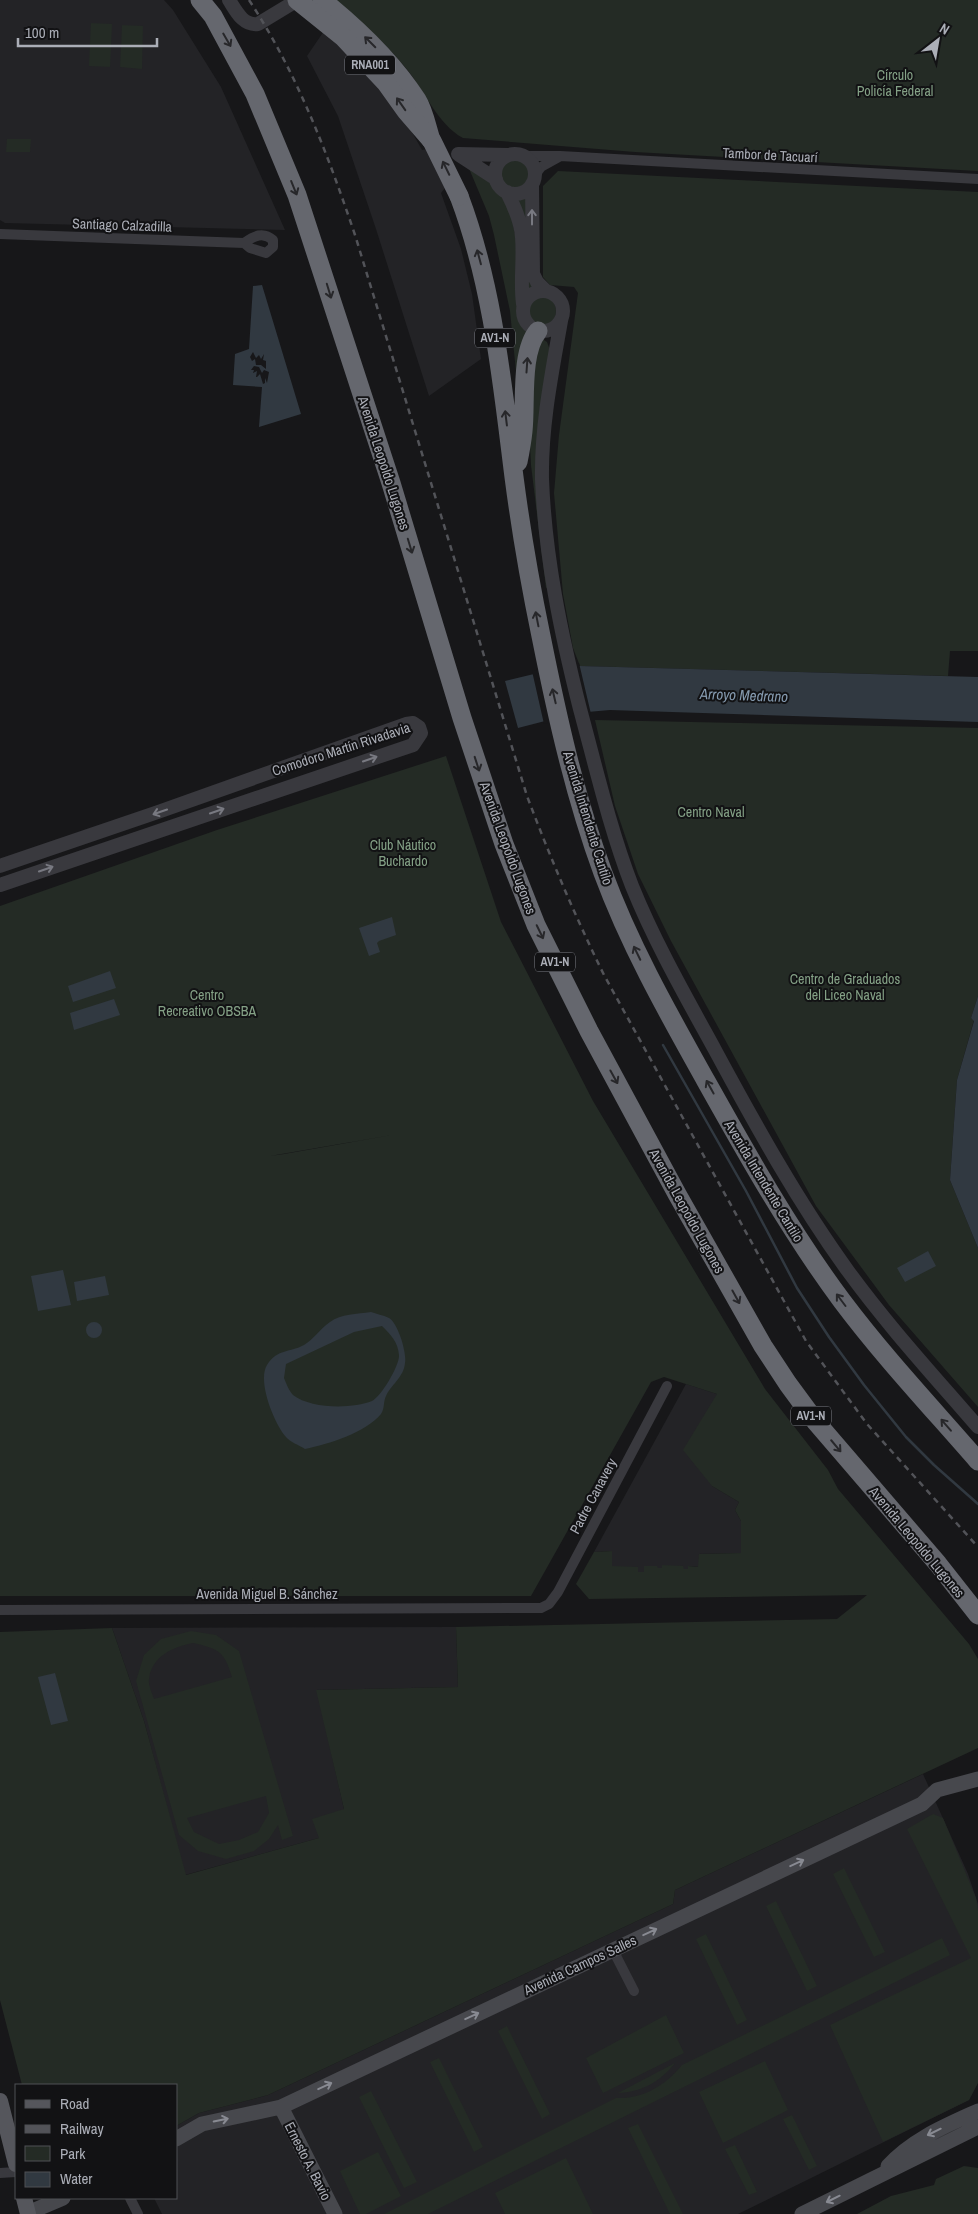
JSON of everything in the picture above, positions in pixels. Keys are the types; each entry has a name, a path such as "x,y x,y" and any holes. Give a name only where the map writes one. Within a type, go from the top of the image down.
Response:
{"highway":[{"name":"Avenida Leopoldo Lugones","path":"200,0 213,16 255,94 297,195 391,483 462,718 504,844 536,925 594,1040 763,1346 816,1422 938,1564 978,1616"},
{"path":"322,0 376,48 400,78 418,102 432,142"},
{"name":"RNA001","path":"294,2 343,37 364,58 386,82 406,111 432,142"},
{"name":"Avenida Intendente Cantilo","path":"432,142 459,196 471,228 487,290 500,370 526,562 548,667 577,789 594,848 633,944 659,996 766,1188 803,1247 852,1315 978,1461"},
{"path":"515,483 523,433 528,353 533,337 540,331"}],"main road":[{"name":"Avenida Campos Salles","path":"178,2137 202,2124 281,2107 922,1804 937,1790 978,1779"},
{"path":"0,2101 15,2160"},
{"name":"Ernesto A. Bavio","path":"281,2107 335,2214"},
{"path":"880,2175 898,2155 928,2134 978,2111"},
{"path":"802,2214 978,2127"},
{"path":"27,2208 59,2199"}],"street":[{"path":"231,1 243,20 252,25 258,24 294,2"},
{"path":"540,331 550,330 561,321 563,314 560,299 546,291 537,282 533,274 534,180 532,165 525,156 514,154 458,154 496,179 502,189 507,192 518,193 524,191 534,180 541,167 560,156"},
{"path":"496,179 498,162 508,155"},
{"name":"Tambor de Tacuarí","path":"525,156 560,156 978,179"},
{"path":"507,192 514,206 522,236 521,289 524,304"},
{"name":"Santiago Calzadilla","path":"0,234 244,243"},
{"path":"546,291 536,292 528,296 522,313 530,327 540,331 551,342 555,356"},
{"name":"Avenida Intendente Cantilo","path":"561,321 546,418 542,477 555,596 569,664 605,805 633,889 674,975 761,1134 809,1214 848,1272 914,1355 978,1427"},
{"name":"Comodoro Martín Rivadavia","path":"0,866 406,724 413,723 419,727 421,733 413,745 0,885"},
{"path":"183,803 190,820"},
{"name":"Padre Canavery","path":"534,1609 549,1604 558,1592 667,1386"},
{"name":"Avenida Miguel B. Sánchez","path":"0,1610 249,1608 534,1609"},
{"path":"613,1950 634,1991"},
{"path":"0,2173 15,2172"},
{"path":"130,2199 138,2214"}],"shaded area":[{"path":"0,0 164,0 173,10 221,87 285,230 5,223 0,220"},
{"path":"324,31 339,42 403,116 422,150 429,149 449,183 441,193 461,249 472,294 481,359 429,396 338,116 307,56"},
{"path":"686,1384 717,1394 712,1486 739,1502 735,1510 741,1521 741,1553 699,1554 699,1567 688,1566 688,1569 683,1569 683,1566 662,1566 662,1568 657,1568 644,1566 644,1572 638,1572 638,1567 612,1567 612,1551 594,1552"},
{"path":"456,1627 458,1687 317,1690 344,1809 319,1838 185,1875 144,1721 112,1628"},
{"path":"923,1774 968,1874 978,1904 978,2082 969,2100 738,2214 162,2214 154,2199 178,2199 178,2125 199,2113 268,2095 673,1904 675,1890"}],"green space":[{"name":"Círculo Policía Federal","path":"331,0 978,0 978,171 635,152 463,138 454,132 438,115 397,57 361,23"},
{"path":"91,23 112,24 110,67 89,66"},
{"path":"122,25 143,26 142,69 120,67"},
{"path":"7,139 31,139 30,152 6,152"},
{"path":"514,158 525,162 529,173 525,184 514,188 503,184 499,173 503,162"},
{"path":"468,166 490,180 509,203 518,250 517,312 521,324 529,333 518,392 510,311 494,235 489,216"},
{"path":"558,171 978,192 978,651 950,651 948,676 580,666 573,648 563,594 554,493 559,435 578,293 574,287 550,285 543,277 543,186"},
{"path":"528,193 535,285 526,292 513,197"},
{"path":"541,296 552,300 556,311 552,322 541,326 530,322 526,311 530,300"},
{"path":"541,338 547,342 550,350 548,587 546,588 531,465 529,425 534,341"},
{"name":"Centro de Graduados del Liceo Naval","path":"595,720 978,728 978,996 971,1018 974,1020 957,1080 950,1180 978,1248 978,1407 889,1305 816,1206 671,941 638,874 615,806"},
{"path":"446,756 501,922 593,1101 765,1389 828,1470 838,1489 969,1644 978,1659 978,1748 675,1890 673,1904 268,2095 199,2113 178,2125 178,2084 22,2084 0,2000 0,1632 112,1628 144,1721 186,1875 319,1838 312,1819 344,1809 316,1690 458,1687 456,1627 837,1619 867,1595 589,1599 576,1584 594,1552 612,1551 612,1566 638,1567 638,1572 644,1572 644,1566 662,1568 662,1565 683,1566 684,1569 688,1569 688,1566 698,1567 699,1554 741,1553 741,1521 735,1510 739,1502 712,1486 683,1450 717,1394 664,1377 651,1382 531,1596 0,1596 0,906 217,830","holes":["398,1134 284,1154 270,1156"]},
{"path":"191,1631 216,1635 239,1651 293,1836 282,1840 278,1825 269,1839 254,1851 226,1859 198,1851 179,1835 136,1681 144,1655 161,1639","holes":["193,1643 219,1652 223,1656 232,1677 154,1699 149,1681 154,1664 171,1650","266,1796 269,1813 258,1832 239,1840 219,1844 194,1832 187,1818"]},
{"path":"933,1814 943,1818 976,1898 978,1911 978,2083 969,2100 883,2142 830,2025 971,1958 907,1829"},
{"path":"844,1868 885,1952 874,1957 833,1874"},
{"path":"776,1901 817,1986 807,1991 766,1906"},
{"path":"706,1934 747,2020 737,2025 696,1939"},
{"path":"942,1938 950,1955 428,2214 384,2214 616,2098 626,2098 653,2090 682,2065"},
{"path":"666,2015 684,2053 603,2093 586,2058"},
{"path":"507,2026 550,2114 542,2119 498,2031"},
{"path":"439,2058 483,2147 474,2152 430,2062"},
{"path":"765,2061 788,2110 723,2143 699,2092"},
{"path":"675,2063 663,2076 650,2085 635,2091 618,2093"},
{"path":"371,2091 417,2182 404,2188 359,2097"},
{"path":"792,2115 817,2166 809,2170 783,2119"},
{"path":"638,2124 683,2214 670,2214 628,2128"},
{"path":"735,2145 757,2192 749,2195 725,2149"},
{"path":"378,2152 401,2196 366,2214 360,2214 340,2171"},
{"path":"566,2158 593,2214 505,2214 495,2193"},
{"path":"964,2166 978,2168 978,2214 857,2214 891,2196 934,2185 936,2179"}],"water":[{"path":"262,285 301,414 259,427 262,387 233,385 235,354 249,349 253,286","holes":["253,352 256,358 259,355 261,359 264,354 263,360 266,361 266,369 261,365 256,365 255,359 252,361 250,357","254,366 259,367 262,373 264,370 269,372 267,383 265,378 265,383 263,384 260,374 256,377 257,371 253,373 254,370 251,370"]},
{"name":"Arroyo Medrano","path":"563,667 978,677 978,722 610,710 576,713 518,728 505,681"},
{"path":"392,917 396,935 379,941 377,943 380,952 369,956 359,928"},
{"path":"110,971 116,988 73,1002 68,986"},
{"path":"978,996 978,1248 950,1180 957,1080 974,1021 971,1018"},
{"path":"114,999 120,1015 74,1030 70,1013"},
{"path":"928,1251 936,1266 905,1282 897,1268"},
{"path":"63,1270 71,1305 38,1311 31,1276"},
{"path":"105,1276 109,1295 77,1301 74,1282"},
{"path":"371,1312 387,1317 392,1321 396,1326 405,1352 404,1368 400,1377 386,1396 381,1414 366,1427 346,1437 325,1444 305,1449 292,1442 281,1431 268,1402 264,1381 264,1372 267,1365 280,1353 307,1343 334,1319","holes":["382,1326 396,1342 399,1355 393,1373 385,1387 372,1401 364,1404 343,1406 321,1405 301,1400 290,1391 284,1378 286,1364 354,1332"]},
{"path":"94,1322 100,1324 102,1330 100,1336 94,1338 88,1336 86,1330 88,1324"},
{"path":"55,1673 68,1721 51,1725 38,1677"}],"pier":[{"path":"579,663 591,714 576,715 544,724 532,671 562,664"}],"waterway":[{"path":"663,1045 746,1191 797,1288 829,1337 864,1385 906,1437 978,1504"}],"railway":[{"path":"249,0 282,56 322,143 355,235 527,796 563,886 593,953 806,1341 867,1424 978,1547"}],"park label":[{"name":"Centro Naval","path":"711,812"},
{"name":"Club Náutico Buchardo","path":"403,854"},
{"name":"Centro Recreativo OBSBA","path":"207,1004"}]}
